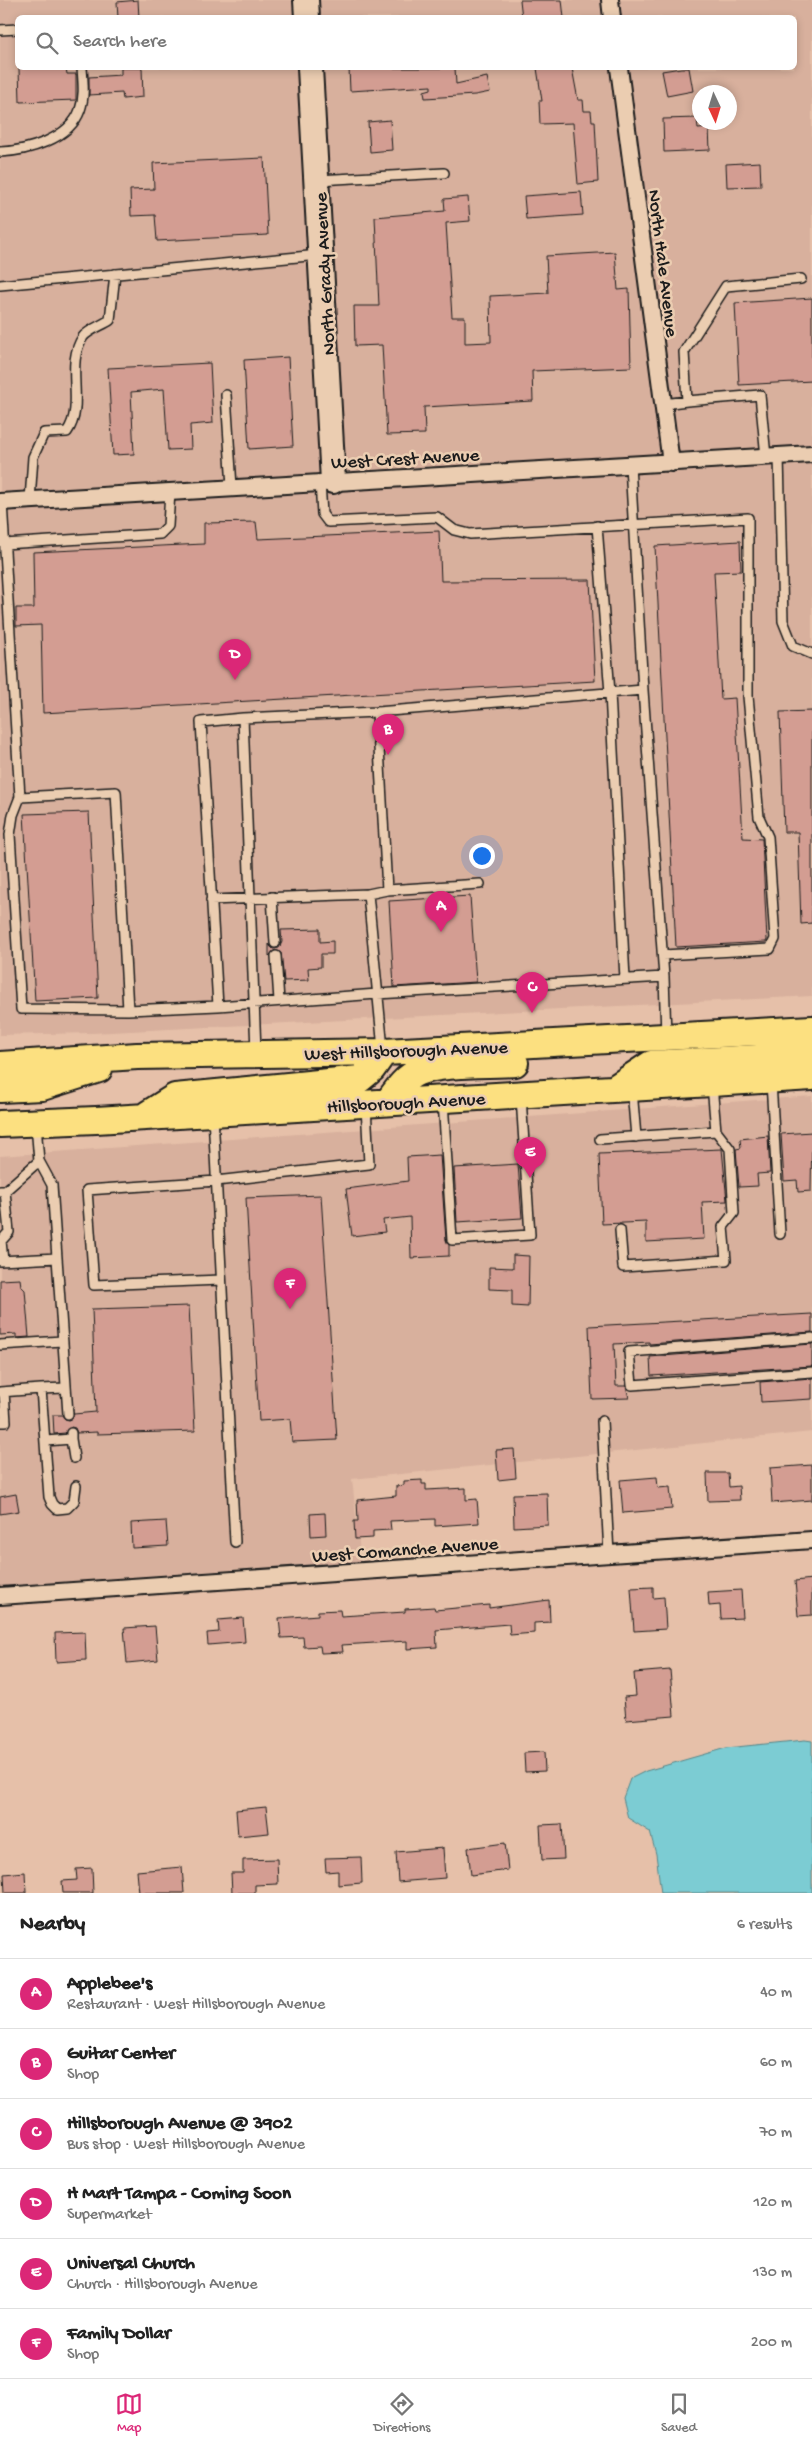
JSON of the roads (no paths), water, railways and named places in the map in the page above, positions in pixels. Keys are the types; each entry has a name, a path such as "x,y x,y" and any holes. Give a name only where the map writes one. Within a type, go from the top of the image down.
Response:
{"main road":[{"name":"West Hillsborough Avenue","path":"0,1065 137,1056 384,1052 812,1029"},
{"path":"377,1102 417,1072 437,1068 603,1057 656,1038"},
{"path":"144,1117 176,1097 360,1079 372,1069 384,1052"},
{"path":"623,1088 651,1064 810,1055 812,1052"},
{"path":"0,1090 42,1087 137,1056"},
{"name":"Hillsborough Avenue","path":"0,1124 812,1077"}],"street":[{"path":"306,0 307,15"},
{"path":"610,0 612,15"},
{"name":"North Grady Avenue","path":"310,70 322,254 326,482"},
{"name":"North Hale Avenue","path":"619,70 671,463"},
{"name":"West Crest Avenue","path":"1,502 812,454"},
{"name":"West Comanche Avenue","path":"0,1596 812,1540"}],"lane":[{"path":"0,30 15,29"},
{"path":"0,152 12,151 47,140 68,128 79,112 83,96 82,70"},
{"path":"318,180 444,173"},
{"path":"0,285 322,254"},
{"path":"30,500 33,457 44,433 67,432 74,422 76,355 84,336 110,320 115,274"},
{"path":"687,401 684,352 726,286 801,279"},
{"path":"226,395 232,487"},
{"path":"663,404 760,395 772,457 783,622 794,646 812,654"},
{"path":"630,465 643,690 664,977 656,1038"},
{"path":"326,482 322,514 328,522 436,517 454,530 470,534 748,518 748,696 759,817 768,837 774,939 770,949 663,955"},
{"path":"4,544 160,534 168,526 170,491"},
{"path":"1,502 20,798 13,815 10,835 21,1009 128,1010 218,1006 377,994 664,977"},
{"path":"597,526 610,693 625,979"},
{"path":"218,1006 201,722 242,718 377,712 643,690"},
{"path":"377,712 387,890"},
{"path":"242,718 257,1054"},
{"path":"20,798 116,792 128,1010"},
{"path":"212,900 368,894 387,890 480,884"},
{"path":"368,894 384,1052"},
{"path":"272,897 275,943"},
{"path":"276,956 279,1001"},
{"path":"771,1079 780,1234"},
{"path":"620,1230 623,1267 726,1260 723,1227 734,1214 730,1149 716,1131 712,1083"},
{"path":"623,1088 636,1137"},
{"path":"443,1098 452,1240 530,1235 521,1094"},
{"path":"222,1280 94,1285 87,1190 216,1181 369,1164 377,1102"},
{"path":"213,1113 235,1542"},
{"path":"36,1123 39,1160 52,1184 68,1414"},
{"path":"600,1139 716,1131"},
{"path":"39,1160 3,1191 9,1232 1,1241 2,1261 56,1258"},
{"path":"812,1338 629,1352 632,1385 812,1372"},
{"path":"0,1345 62,1341"},
{"path":"0,1422 6,1422 2,1392 65,1388"},
{"path":"42,1389 49,1497 52,1504 58,1509 67,1508 74,1501 76,1486"},
{"path":"602,1421 609,1554"},
{"path":"46,1441 71,1436 74,1458"}],"water":[{"path":"805,1740 812,1741 812,1893 661,1893 656,1854 650,1832 628,1818 623,1798 630,1779 646,1771 726,1748"}],"place":[{"name":"H Mart Tampa - Coming Soon","path":"235,680"},
{"name":"Guitar Center","path":"388,755"},
{"name":"Applebee's","path":"441,932"},
{"name":"Hillsborough Avenue @ 3902","path":"532,1013"},
{"name":"Universal Church","path":"530,1178"},
{"name":"Family Dollar","path":"290,1309"}]}
